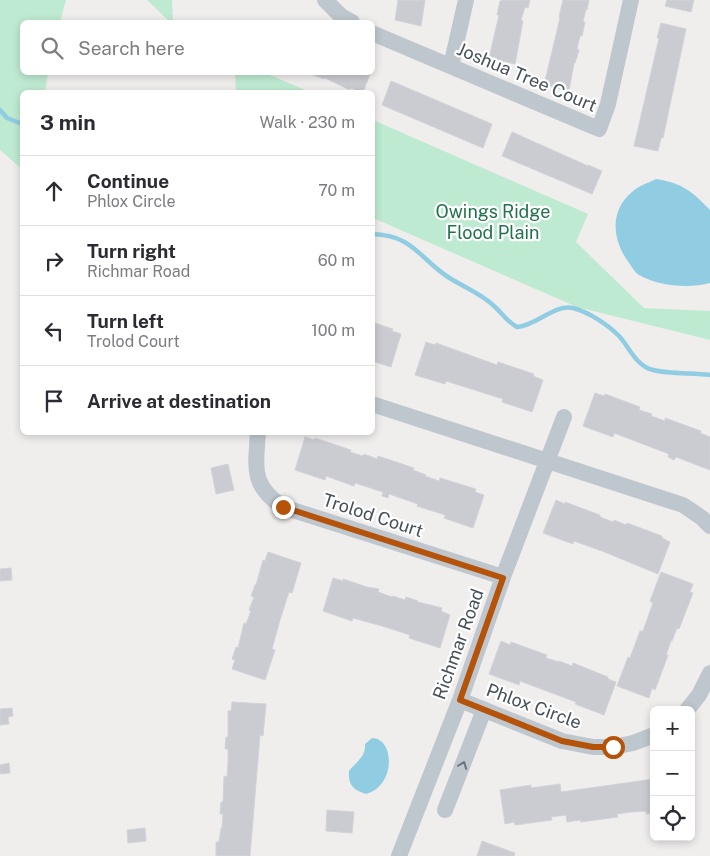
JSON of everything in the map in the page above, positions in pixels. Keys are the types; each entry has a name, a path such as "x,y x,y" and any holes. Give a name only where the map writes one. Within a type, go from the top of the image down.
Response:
{"street":[{"path":"325,0 341,16 348,20"},
{"path":"451,66 466,0"},
{"name":"Joshua Tree Court","path":"375,34 599,129 608,104 631,0"},
{"path":"375,405 683,505 710,526"},
{"name":"Richmar Road","path":"399,856 460,700 503,578 564,417"},
{"name":"Trolod Court","path":"258,435 256,471 260,483 270,498 283,507 503,578"},
{"path":"690,706 700,695 710,673"},
{"name":"Phlox Circle","path":"460,700 562,741 593,747 613,747 633,743 650,737"},
{"path":"445,810 484,710"}],"green space":[{"path":"0,0 66,0 61,20 20,20 20,75 48,75 45,90 20,90 20,167 0,150"},
{"path":"147,0 172,0 173,20 168,20"},
{"path":"235,75 270,75 305,90 236,90"},
{"name":"Owings Ridge Flood Plain","path":"375,121 588,214 576,242 644,308 710,311 710,340 577,307 375,219"}],"water":[{"path":"656,179 673,183 686,189 710,210 710,283 683,286 655,282 639,275 622,252 616,234 617,216 620,207 634,190"},
{"path":"372,738 380,740 385,746 389,763 383,782 376,789 366,794 352,786 349,780 349,771 362,756 365,744"}],"building":[{"path":"398,0 425,0 421,26 395,20"},
{"path":"530,0 528,8 525,7 521,20 523,21 515,64 489,58 499,15 497,15 500,1"},
{"path":"563,0 589,0 569,91 544,85"},
{"path":"667,0 694,0 691,12 665,6"},
{"path":"661,23 686,29 663,138 661,138 658,151 634,146"},
{"path":"314,75 370,75 364,90 350,88 350,90"},
{"path":"391,81 492,124 483,148 382,105"},
{"path":"512,132 602,171 592,194 502,156"},
{"path":"375,323 401,334 391,367 375,362"},
{"path":"426,342 435,345 436,343 497,365 498,362 534,374 533,376 543,380 532,412 502,402 503,399 446,381 445,384 415,375"},
{"path":"595,393 604,396 605,394 640,407 639,410 652,414 651,416 665,421 665,418 701,431 700,433 710,437 710,470 676,457 674,460 668,457 669,454 614,433 613,437 583,426"},
{"path":"305,437 314,440 315,438 363,456 364,454 377,459 378,456 414,468 413,470 439,481 440,478 476,489 475,492 484,495 473,528 444,518 445,515 417,506 418,504 389,494 388,498 382,496 383,492 355,483 354,486 326,476 325,480 295,470"},
{"path":"228,464 234,490 216,494 211,468"},
{"path":"556,500 600,515 600,517 613,522 614,520 626,525 627,523 662,536 662,538 670,542 658,574 574,541 573,544 543,533"},
{"path":"268,552 301,563 292,593 289,592 280,620 272,649 275,650 265,680 232,669 235,660 232,659 236,647 238,648 244,623 246,624 251,611 249,610 254,597 251,596 263,560 265,561"},
{"path":"11,568 12,580 0,581 0,569"},
{"path":"661,572 693,584 690,592 693,593 679,629 677,628 671,641 655,690 652,688 649,698 617,686 640,631 643,631 653,603 650,601"},
{"path":"333,578 379,589 378,592 392,597 405,600 406,597 442,608 441,611 450,615 440,648 409,638 410,635 382,626 353,618 352,621 323,611"},
{"path":"501,641 510,645 511,642 547,655 546,658 572,666 573,663 616,682 604,715 575,704 576,702 520,681 519,685 489,674"},
{"path":"232,702 266,704 263,736 260,735 250,856 216,856 216,842 219,842 222,828 223,814 220,814 221,802 223,802 224,776 227,777 228,749 225,749 226,737 228,737 228,711 231,711"},
{"path":"12,708 13,716 8,717 9,724 0,725 0,709"},
{"path":"9,763 10,773 0,774 0,765"},
{"path":"650,780 650,814 646,814 646,811 631,812 617,814 618,817 581,822 580,820 567,822 566,815 551,817 552,820 515,825 514,822 505,824 500,790 531,785 531,788 560,784 561,792"},
{"path":"327,810 354,812 352,833 326,831"},
{"path":"145,828 146,841 128,843 127,830"},
{"path":"482,841 515,853 514,856 477,856"}],"waterway":[{"path":"0,110 7,118 20,123"},
{"path":"375,234 397,238 406,243 448,277 489,301 517,327 524,326 559,309 573,308 598,319 619,336 638,361 647,368 666,372 710,375"}],"route":[{"path":"283,507 503,578 460,700 562,741 593,747 613,747"}]}
